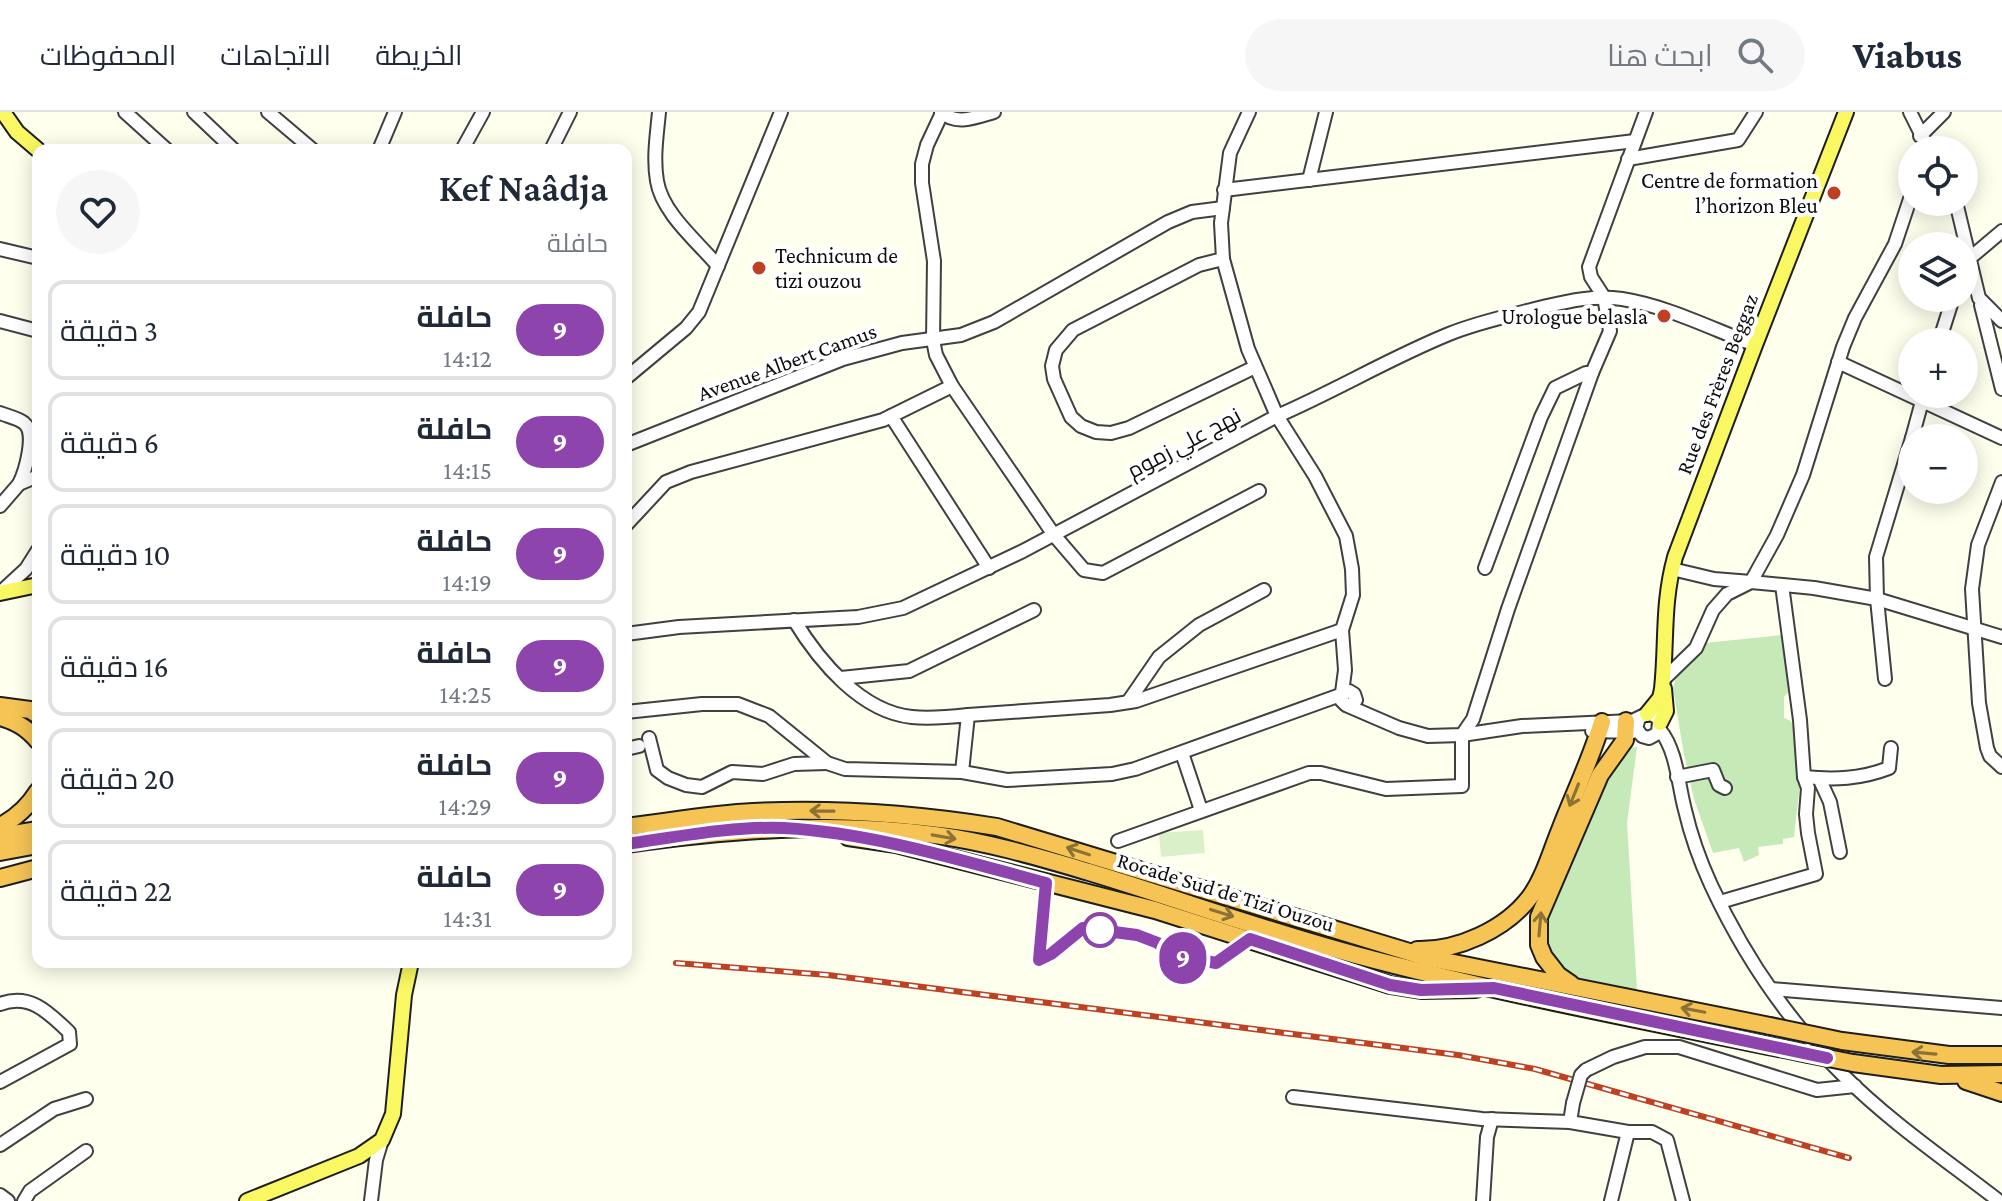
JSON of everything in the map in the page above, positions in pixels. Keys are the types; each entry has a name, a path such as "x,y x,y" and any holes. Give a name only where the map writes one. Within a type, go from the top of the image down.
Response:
{"highway":[{"path":"0,706 32,711"},
{"path":"0,717 16,722 32,733"},
{"path":"1393,949 1446,948 1476,938 1509,916 1530,897 1600,726"},
{"path":"1575,988 1558,975 1544,957 1539,945 1539,917 1594,788 1607,765 1637,726"},
{"path":"0,826 12,820 32,801"},
{"name":"Rocade Sud de Tizi Ouzou","path":"632,826 750,812 828,811 938,818 997,827 1393,949 1842,1041 1949,1055 2002,1055"},
{"path":"632,843 717,832 783,828 896,844 1155,910 1390,985 1421,990 1494,988 1853,1063 1941,1075 2002,1093"},
{"path":"0,836 32,831"},
{"path":"0,852 32,846"},
{"path":"0,878 32,870"},
{"path":"1941,1075 2002,1074"}],"main road":[{"path":"3,112 17,132 32,145"},
{"name":"Rue des Frères Beggaz","path":"1660,726 1666,711 1664,613 1672,569 1846,112"},
{"path":"0,593 32,586"},
{"path":"1637,726 1660,698 1663,680"},
{"path":"247,1201 359,1156 382,1140 393,1114 404,995 410,968"}],"street":[{"path":"125,112 160,144"},
{"path":"194,112 228,144"},
{"path":"268,112 306,144"},
{"path":"382,144 395,112"},
{"path":"465,144 483,112"},
{"path":"554,144 570,112"},
{"path":"659,112 656,152 660,191 670,210 718,266"},
{"path":"632,373 686,328 699,312 781,112"},
{"path":"994,112 964,120 950,119 942,113 927,145 922,164 922,183 934,261 933,340 936,355 952,386 1054,535 1084,570 1103,573 1259,491"},
{"path":"1249,112 1230,153 1224,190 1223,259 1255,367 1277,416 1315,476 1346,536 1353,595 1342,630 1348,698"},
{"path":"1309,180 1326,112"},
{"path":"1118,841 1309,773 1321,773 1386,789 1462,786 1462,735 1473,719 1508,609 1592,373 1610,331 1604,297 1591,277 1589,267 1646,112"},
{"path":"1628,159 1738,140 1756,112"},
{"path":"1910,112 1920,136 1944,112"},
{"path":"1224,190 1635,141"},
{"name":"Avenue Albert Camus","path":"632,443 843,359 902,343 961,335 994,322 1168,222 1192,212 1223,208"},
{"path":"1663,680 1696,648 1713,610 1727,594 1751,582 1777,535 1803,475 1855,318 1895,244 1904,216"},
{"path":"1978,251 2002,231"},
{"path":"0,249 32,257"},
{"path":"1223,259 1199,265 1073,330 1056,350 1052,366 1054,379 1071,417 1089,429 1111,433 1129,428 1255,367"},
{"path":"1978,293 2002,389"},
{"path":"1979,298 2002,321"},
{"name":"نهج علي زموم","path":"632,633 679,627 858,617 903,608 989,568 1277,416 1318,399 1404,354 1452,333 1518,313 1573,300 1624,299 1657,308 1755,345"},
{"path":"0,321 32,329"},
{"path":"1838,362 1898,387"},
{"path":"1485,568 1541,417 1555,388 1572,378 1592,373"},
{"path":"632,519 666,482 691,472 891,416 952,386"},
{"path":"1944,408 2002,438"},
{"path":"0,413 28,428 28,462 19,484 0,506"},
{"path":"891,416 989,568"},
{"path":"19,484 32,479"},
{"path":"2002,482 1978,545 1972,589 1972,629 1979,703 1987,748 1990,756 2002,767"},
{"path":"1885,679 1876,557 1898,484"},
{"path":"0,593 32,560"},
{"path":"1672,569 1714,579 1814,588 1877,599 2002,637"},
{"path":"1720,902 1816,874 1808,833 1808,788 1804,777 1800,720 1782,585"},
{"path":"1128,702 1159,657 1199,625 1264,590"},
{"path":"841,678 909,671 1034,610"},
{"path":"794,620 812,649 841,678 872,704 909,717 1128,702 1342,630"},
{"path":"638,745 657,770 668,778 702,787 732,772 763,774 794,764 827,763 845,769 962,772 1007,780 1112,774 1182,753 1314,703 1348,698 1371,715 1399,728 1428,736 1462,735 1522,726 1637,726 1656,736 1660,726"},
{"path":"632,711 702,704 738,704 769,716 827,763"},
{"path":"962,772 968,738 968,715"},
{"path":"1637,726 1654,715 1668,740 1697,853 1720,902 1771,989 1816,1047 1855,1086 1999,1201"},
{"path":"1637,726 1663,751 1676,772"},
{"path":"1804,777 1869,776 1889,768 1891,748"},
{"path":"1182,753 1201,810"},
{"path":"1676,772 1713,770 1719,785 1725,788"},
{"path":"1819,778 1830,802 1840,852"},
{"path":"1771,989 2002,1008"},
{"path":"0,1004 13,999 40,1006 69,1032 70,1044 0,1082"},
{"path":"1570,1122 1581,1075 1586,1070 1645,1047 1679,1047 1817,1090 1855,1086"},
{"path":"1293,1097 1492,1119 1570,1122 1628,1132 1652,1132 1667,1140 1683,1201"},
{"path":"0,1145 54,1109 86,1099"},
{"path":"1483,1201 1487,1137 1492,1119"},
{"path":"1611,1201 1628,1132"},
{"path":"371,1201 382,1140"},
{"path":"24,1201 30,1191 86,1151"},
{"path":"0,1195 8,1201"}],"green space":[{"path":"1782,635 1786,672 1793,673 1794,686 1784,697 1784,718 1791,721 1800,765 1794,837 1783,839 1783,844 1758,847 1759,855 1744,862 1739,848 1713,853 1694,799 1673,688 1679,668 1705,643"},
{"path":"1637,747 1627,823 1637,990 1569,976 1555,965 1543,942 1549,903 1611,766 1627,748"},
{"path":"1203,830 1205,853 1161,857 1159,833"}],"railway":[{"path":"676,963 828,975 1458,1055 1535,1069 1849,1158"}],"bus line":[{"name":"9","path":"632,843 705,833 783,828 896,844 1046,883 1039,960 1083,928 1137,935 1158,943 1169,954 1216,963 1250,939 1390,985 1421,990 1494,988 1827,1058"}],"place":[{"name":"Centre de formation l’horizon Bleu","path":"1834,193"},
{"name":"Technicum de tizi ouzou","path":"759,268"},
{"name":"Urologue belasla","path":"1664,316"}]}
